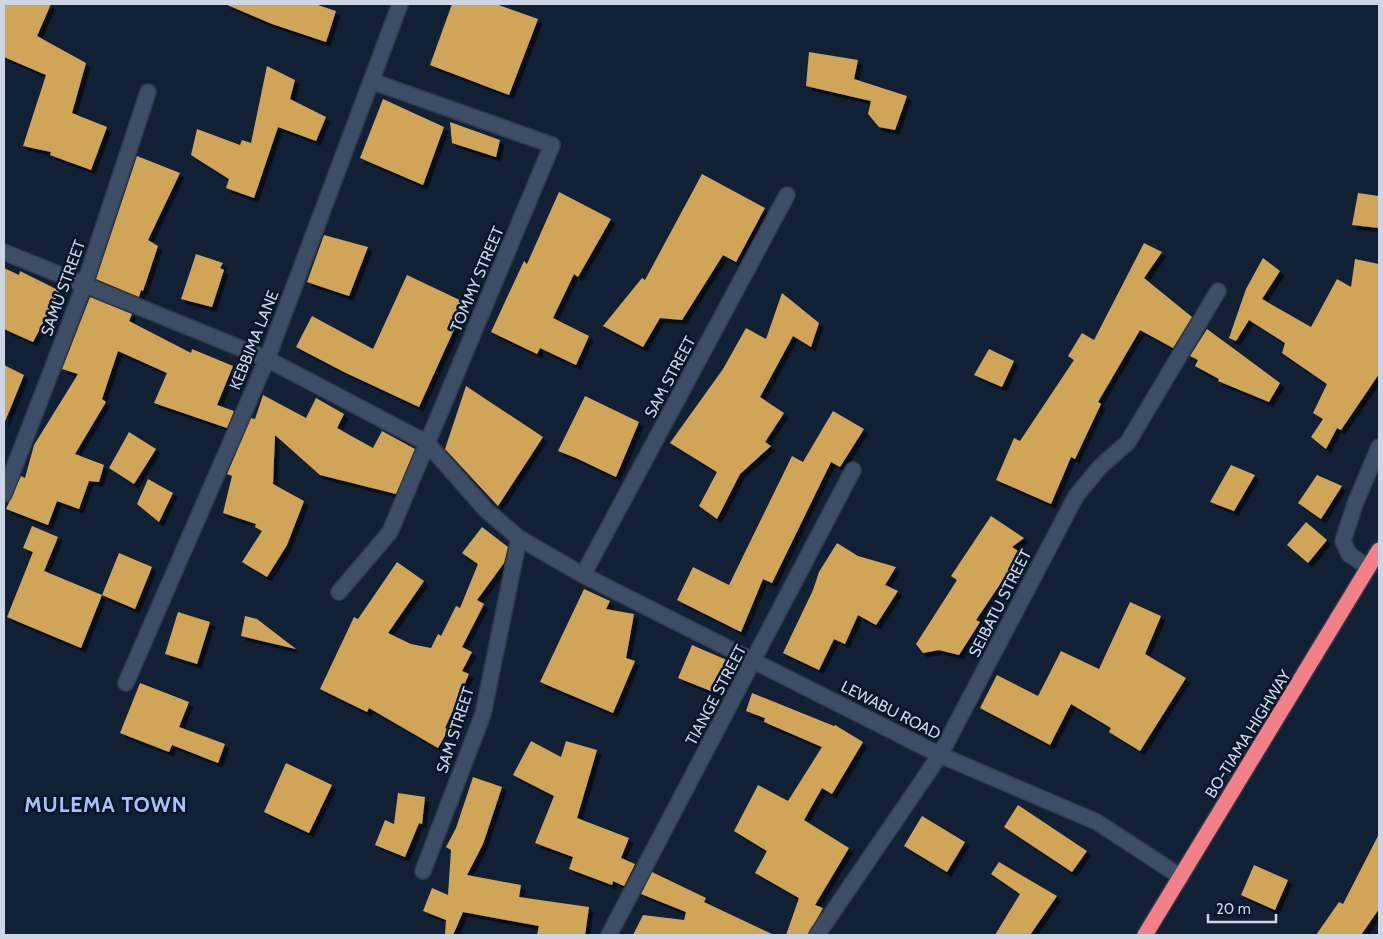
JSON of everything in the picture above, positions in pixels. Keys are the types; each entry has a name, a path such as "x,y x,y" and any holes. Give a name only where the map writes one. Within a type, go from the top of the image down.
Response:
{"highway":[{"name":"BO-TIAMA HIGHWAY","path":"1145,935 1379,550"}],"street":[{"name":"KEBBIMA LANE","path":"126,683 268,358 400,4"},
{"name":"TOMMY STREET","path":"339,592 390,532 552,145 371,81"},
{"name":"SAMU STREET","path":"4,494 84,286 148,92"},
{"name":"SAM STREET","path":"583,575 788,195"},
{"path":"4,252 84,286 268,358 427,443"},
{"name":"SEIBATU STREET","path":"817,935 940,755 1076,496 1100,467 1128,442 1218,291"},
{"name":"LEWABU ROAD","path":"427,443 486,510 519,538 583,575 940,755 1097,822 1181,878"},
{"path":"1369,568 1350,554 1343,541 1355,504 1379,447"},
{"name":"TIANGE STREET","path":"609,935 853,470"},
{"name":"SAM STREET","path":"423,871 482,714 519,538"}],"building":[{"path":"4,4 51,4 37,36 86,63 72,113 107,127 91,170 50,155 51,152 23,146 46,75 4,57"},
{"path":"225,4 315,4 336,11 326,42 272,24"},
{"path":"452,4 496,4 538,19 509,95 430,65"},
{"path":"809,52 858,60 854,79 907,96 895,130 879,127 868,114 871,101 806,86"},
{"path":"267,66 295,80 290,99 326,117 316,141 278,127 254,198 226,188 229,179 191,155 197,129 240,145 242,140 251,143"},
{"path":"383,99 444,127 423,185 360,158"},
{"path":"450,122 500,140 496,157 452,143"},
{"path":"137,156 180,173 148,240 158,246 143,291 141,290 139,297 96,279"},
{"path":"702,174 765,208 736,262 723,255 682,320 660,318 643,347 603,326 642,278 645,280"},
{"path":"559,192 611,219 578,277 574,274 553,318 589,336 576,365 540,348 537,354 491,332 524,261 527,264"},
{"path":"1358,193 1379,196 1379,228 1352,225"},
{"path":"324,235 368,247 349,296 307,282"},
{"path":"1144,243 1162,252 1144,278 1192,317 1173,348 1140,330 1098,402 1101,404 1075,459 1071,457 1051,504 996,480 1014,438 1020,441 1074,360 1068,356 1082,333 1094,340"},
{"path":"196,254 223,263 220,268 224,270 212,307 181,299"},
{"path":"1263,258 1280,271 1262,299 1311,327 1337,279 1351,287 1355,259 1379,264 1379,374 1341,430 1337,428 1326,449 1311,437 1323,419 1313,413 1327,384 1282,353 1285,343 1249,320 1236,341 1229,338 1246,289"},
{"path":"4,268 19,275 20,271 60,291 33,342 4,329"},
{"path":"407,275 466,303 419,407 296,347 312,316 373,349"},
{"path":"782,293 819,323 811,347 793,336 760,397 784,413 765,442 771,446 740,474 717,519 699,506 717,472 670,443 723,369 746,328 766,339"},
{"path":"90,297 132,314 129,321 191,353 192,349 233,366 217,405 234,411 227,428 154,403 167,373 118,351 102,399 106,402 75,454 104,465 99,482 89,481 79,509 57,501 48,525 6,509 21,476 25,478 34,445 78,374 62,369"},
{"path":"1207,329 1280,383 1269,402 1218,381 1219,379 1195,366 1198,360 1190,356"},
{"path":"989,349 1014,361 1002,387 974,375"},
{"path":"4,365 24,375 4,424"},
{"path":"466,386 543,437 498,506 445,449"},
{"path":"263,395 306,418 316,398 344,414 337,428 373,448 382,431 415,449 396,494 320,475 275,435 273,484 304,501 287,545 267,577 242,562 262,531 255,527 256,524 223,513 232,476 227,474 251,418 255,419"},
{"path":"585,396 639,422 616,477 558,451"},
{"path":"833,411 864,429 840,467 831,462 772,583 763,579 741,632 677,600 693,567 729,585 792,456 803,462"},
{"path":"129,432 156,449 134,484 109,468"},
{"path":"1231,465 1255,475 1234,511 1210,502"},
{"path":"1317,475 1342,486 1321,519 1298,503"},
{"path":"148,479 173,493 159,522 137,504"},
{"path":"991,516 1024,538 1012,547 1021,553 976,620 980,622 959,655 939,650 923,653 916,644 957,580 951,576"},
{"path":"1306,522 1327,540 1308,563 1287,545"},
{"path":"32,526 58,537 44,571 102,595 81,648 7,617 33,552 23,548"},
{"path":"482,527 508,547 504,563 477,600 484,604 462,647 472,652 462,671 469,674 445,728 448,730 438,748 369,708 367,712 320,689 354,617 358,619 397,562 424,581 388,633 411,644 431,648 438,634 441,636 456,606 460,608 478,564 462,553"},
{"path":"837,543 858,556 896,567 885,585 898,591 876,625 858,615 845,644 834,639 819,670 783,653 813,590 819,572"},
{"path":"119,553 152,567 135,609 102,595"},
{"path":"584,589 610,601 606,609 634,614 626,658 635,661 613,713 540,682"},
{"path":"1130,602 1161,616 1145,654 1186,678 1140,751 1109,732 1111,728 1071,704 1050,745 980,708 997,675 1038,696 1061,651 1099,669"},
{"path":"178,612 210,622 197,664 165,654"},
{"path":"245,616 257,619 296,649 241,636"},
{"path":"692,645 729,661 716,693 678,678"},
{"path":"140,683 189,702 179,727 225,744 218,763 172,745 169,752 120,733"},
{"path":"752,693 835,725 863,742 832,794 822,788 804,820 849,848 815,905 823,908 808,935 786,935 799,898 755,873 767,851 734,831 758,785 788,801 822,747 764,722 765,718 746,711"},
{"path":"531,741 561,757 566,741 597,750 577,818 629,838 621,858 635,864 624,886 613,881 612,885 569,869 573,857 535,843 554,796 513,775"},
{"path":"286,763 332,785 309,833 264,812"},
{"path":"473,777 502,787 483,844 467,875 521,885 519,897 589,907 585,935 537,935 539,926 463,912 453,935 445,935 446,920 423,911 432,888 448,895 451,850 446,847 456,828"},
{"path":"398,793 425,797 422,824 419,823 405,857 375,845 385,820 394,824"},
{"path":"1018,805 1087,851 1072,872 1004,827"},
{"path":"922,816 965,842 947,872 904,846"},
{"path":"1379,834 1379,909 1361,935 1316,935 1339,902 1343,904"},
{"path":"999,862 1057,896 1030,935 995,935 1020,894 991,874"},
{"path":"1254,865 1288,880 1275,910 1241,895"},
{"path":"652,872 706,898 704,902 774,935 633,935 643,915 684,920 686,912 641,894"}],"district":[{"name":"MULEMA TOWN","path":"106,804"}]}
